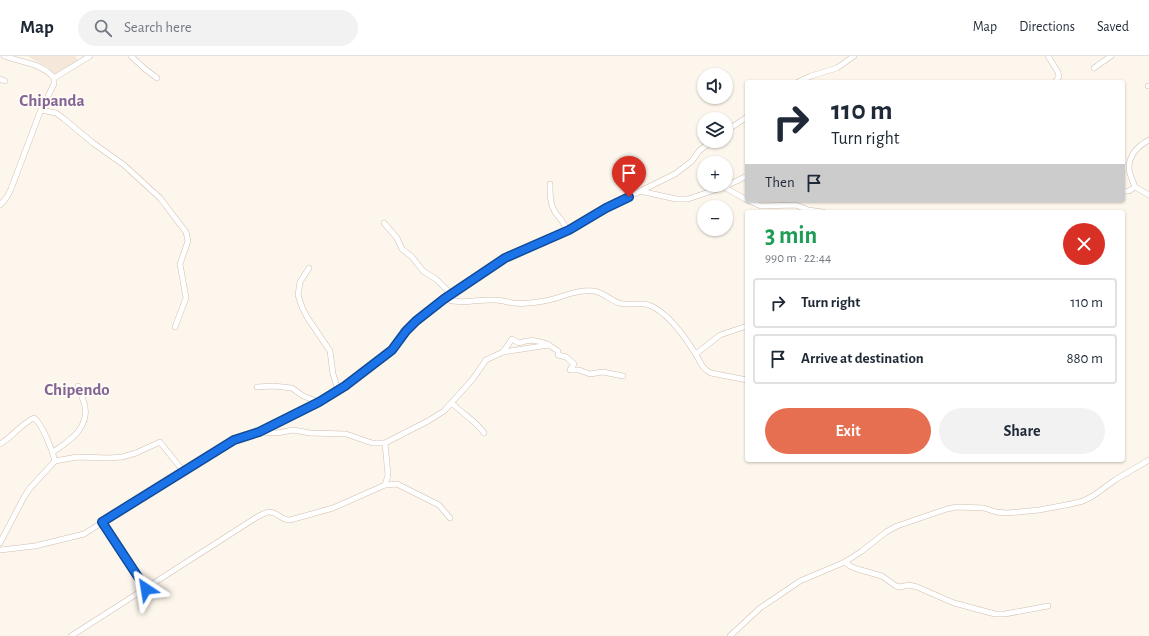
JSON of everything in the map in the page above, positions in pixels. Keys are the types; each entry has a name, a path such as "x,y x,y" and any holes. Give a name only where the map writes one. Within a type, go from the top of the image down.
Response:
{"street":[{"path":"0,205 7,197 11,189 41,110 54,84 54,78 46,70 38,66 4,56"},
{"path":"54,78 90,56"},
{"path":"131,56 157,78"},
{"path":"802,80 837,68 854,56"},
{"path":"1048,56 1058,72 1059,77 1057,80"},
{"path":"1094,68 1111,56"},
{"path":"41,110 56,114 63,118 93,143 124,165 160,198 186,232 188,241 180,264 186,298 175,327"},
{"path":"733,127 745,118"},
{"path":"1149,140 1135,150 1132,155 1129,168 1135,187 1149,195"},
{"path":"0,550 34,546 84,534 234,440 259,432 319,402 384,357 392,350 411,326 444,299 505,258 567,231 606,208 675,174 692,161 704,148"},
{"path":"733,183 745,177"},
{"path":"550,184 550,196 554,211 565,224 567,231"},
{"path":"1125,191 1129,191 1135,187"},
{"path":"640,191 683,199 688,199 709,192"},
{"path":"733,192 745,199"},
{"path":"752,202 761,206 796,205 808,210"},
{"path":"384,223 397,238 402,248 412,257 423,271 436,279 450,295"},
{"path":"309,268 300,282 298,295 307,317 330,351 333,374 338,390"},
{"path":"444,299 455,302 496,300 513,303 526,303 545,301 574,292 594,291 618,302 649,305 666,317 677,328 707,372 745,380"},
{"path":"696,354 720,335 745,327"},
{"path":"503,352 512,339 519,343 526,340 539,341 549,345 558,351 558,355 566,357 574,364 570,370 580,370 590,374 603,372 623,376"},
{"path":"259,432 291,430 310,434 346,434 372,443 385,443 428,421 450,405 472,380 486,360 503,352 549,345"},
{"path":"53,452 70,440 82,427 85,406 78,386"},
{"path":"257,387 273,386 292,388 303,396 319,402"},
{"path":"450,405 454,405 469,417 484,433"},
{"path":"0,444 34,418 41,427 56,461"},
{"path":"0,543 26,493 56,461 77,456 109,458 122,457 136,454 160,442 183,471"},
{"path":"385,443 388,475 385,486"},
{"path":"730,636 760,608 789,588 800,581 845,562 886,532 897,526 947,509 964,506 984,508 996,512 1007,513 1055,508 1083,501 1149,460"},
{"path":"71,636 257,517 269,512 277,514 284,520 290,520 333,508 385,486 397,484 439,505 450,518"},
{"path":"102,522 146,589"},
{"path":"845,562 857,569 882,576 896,586 900,587 909,585 917,587 954,603 995,614 1005,614 1048,606"}],"shaded area":[{"path":"28,56 75,56 79,62 55,74"}],"district":[{"name":"Chipanda","path":"52,100"},
{"name":"Chipendo","path":"77,389"}],"route":[{"path":"146,589 102,522 193,464 234,440 259,432 319,402 345,386 392,350 406,331 416,321 444,299 505,258 569,230 606,208 629,197"}]}
